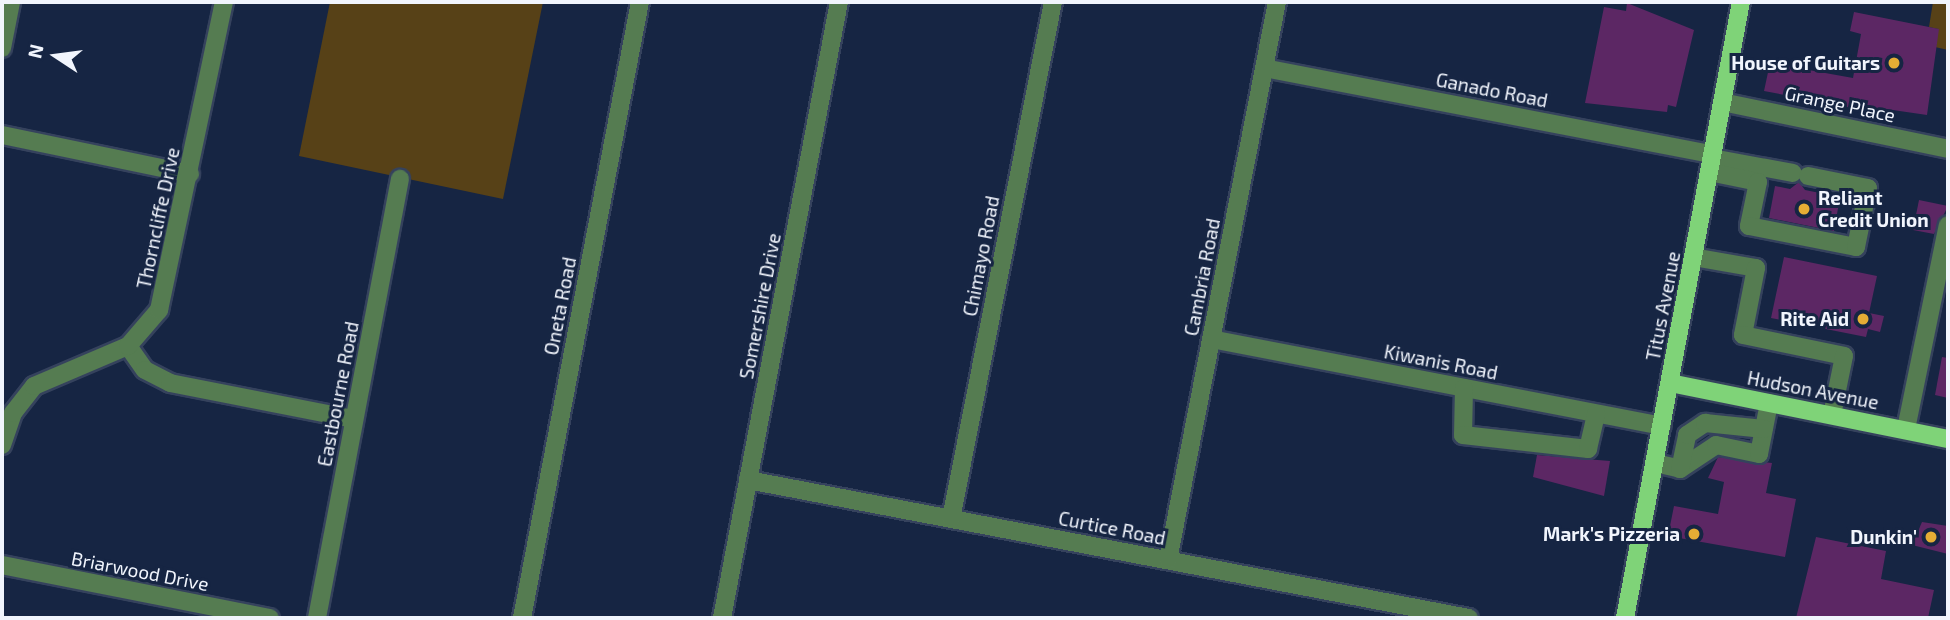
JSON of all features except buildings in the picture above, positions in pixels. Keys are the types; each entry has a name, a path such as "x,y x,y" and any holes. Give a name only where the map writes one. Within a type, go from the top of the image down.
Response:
{"main road":[{"name":"Titus Avenue","path":"1625,618 1741,2"},
{"name":"Hudson Avenue","path":"1670,383 1948,439"}],"street":[{"path":"2,48 10,2"},
{"name":"Thorncliffe Drive","path":"2,445 13,412 34,386 128,346 159,310 190,174 224,2"},
{"name":"Oneta Road","path":"522,618 640,2"},
{"name":"Somershire Drive","path":"722,618 839,2"},
{"name":"Chimayo Road","path":"951,519 1053,2"},
{"name":"Cambria Road","path":"1168,560 1277,2"},
{"name":"Ganado Road","path":"1264,68 1711,161"},
{"name":"Grange Place","path":"1722,102 1948,149"},
{"path":"2,135 190,174"},
{"path":"1711,161 1868,188 1856,247 1749,226 1758,181 1711,161"},
{"name":"Eastbourne Road","path":"317,618 400,178"},
{"path":"1906,429 1942,303 1948,225"},
{"path":"1693,257 1756,268 1743,335 1844,356 1832,415"},
{"name":"Kiwanis Road","path":"1212,339 1662,426"},
{"path":"128,346 145,370 170,383 354,419"},
{"path":"1464,388 1463,435 1588,449 1596,414"},
{"path":"1655,463 1679,469 1716,445 1759,454 1769,403"},
{"path":"1679,469 1687,435 1704,423 1720,422 1764,429"},
{"path":"1716,445 1720,422"},
{"name":"Curtice Road","path":"748,480 1469,618"},
{"name":"Briarwood Drive","path":"2,565 270,618"}],"shaded area":[{"path":"330,2 543,2 503,199 299,156"},
{"path":"1933,2 1948,2 1948,50 1935,47 1938,29 1929,27"}],"place":[{"name":"House of Guitars","path":"1894,63"},
{"name":"Reliant Credit Union","path":"1804,209"},
{"name":"Rite Aid","path":"1863,319"},
{"name":"Mark's Pizzeria","path":"1694,534"},
{"name":"Dunkin'","path":"1931,537"}]}
